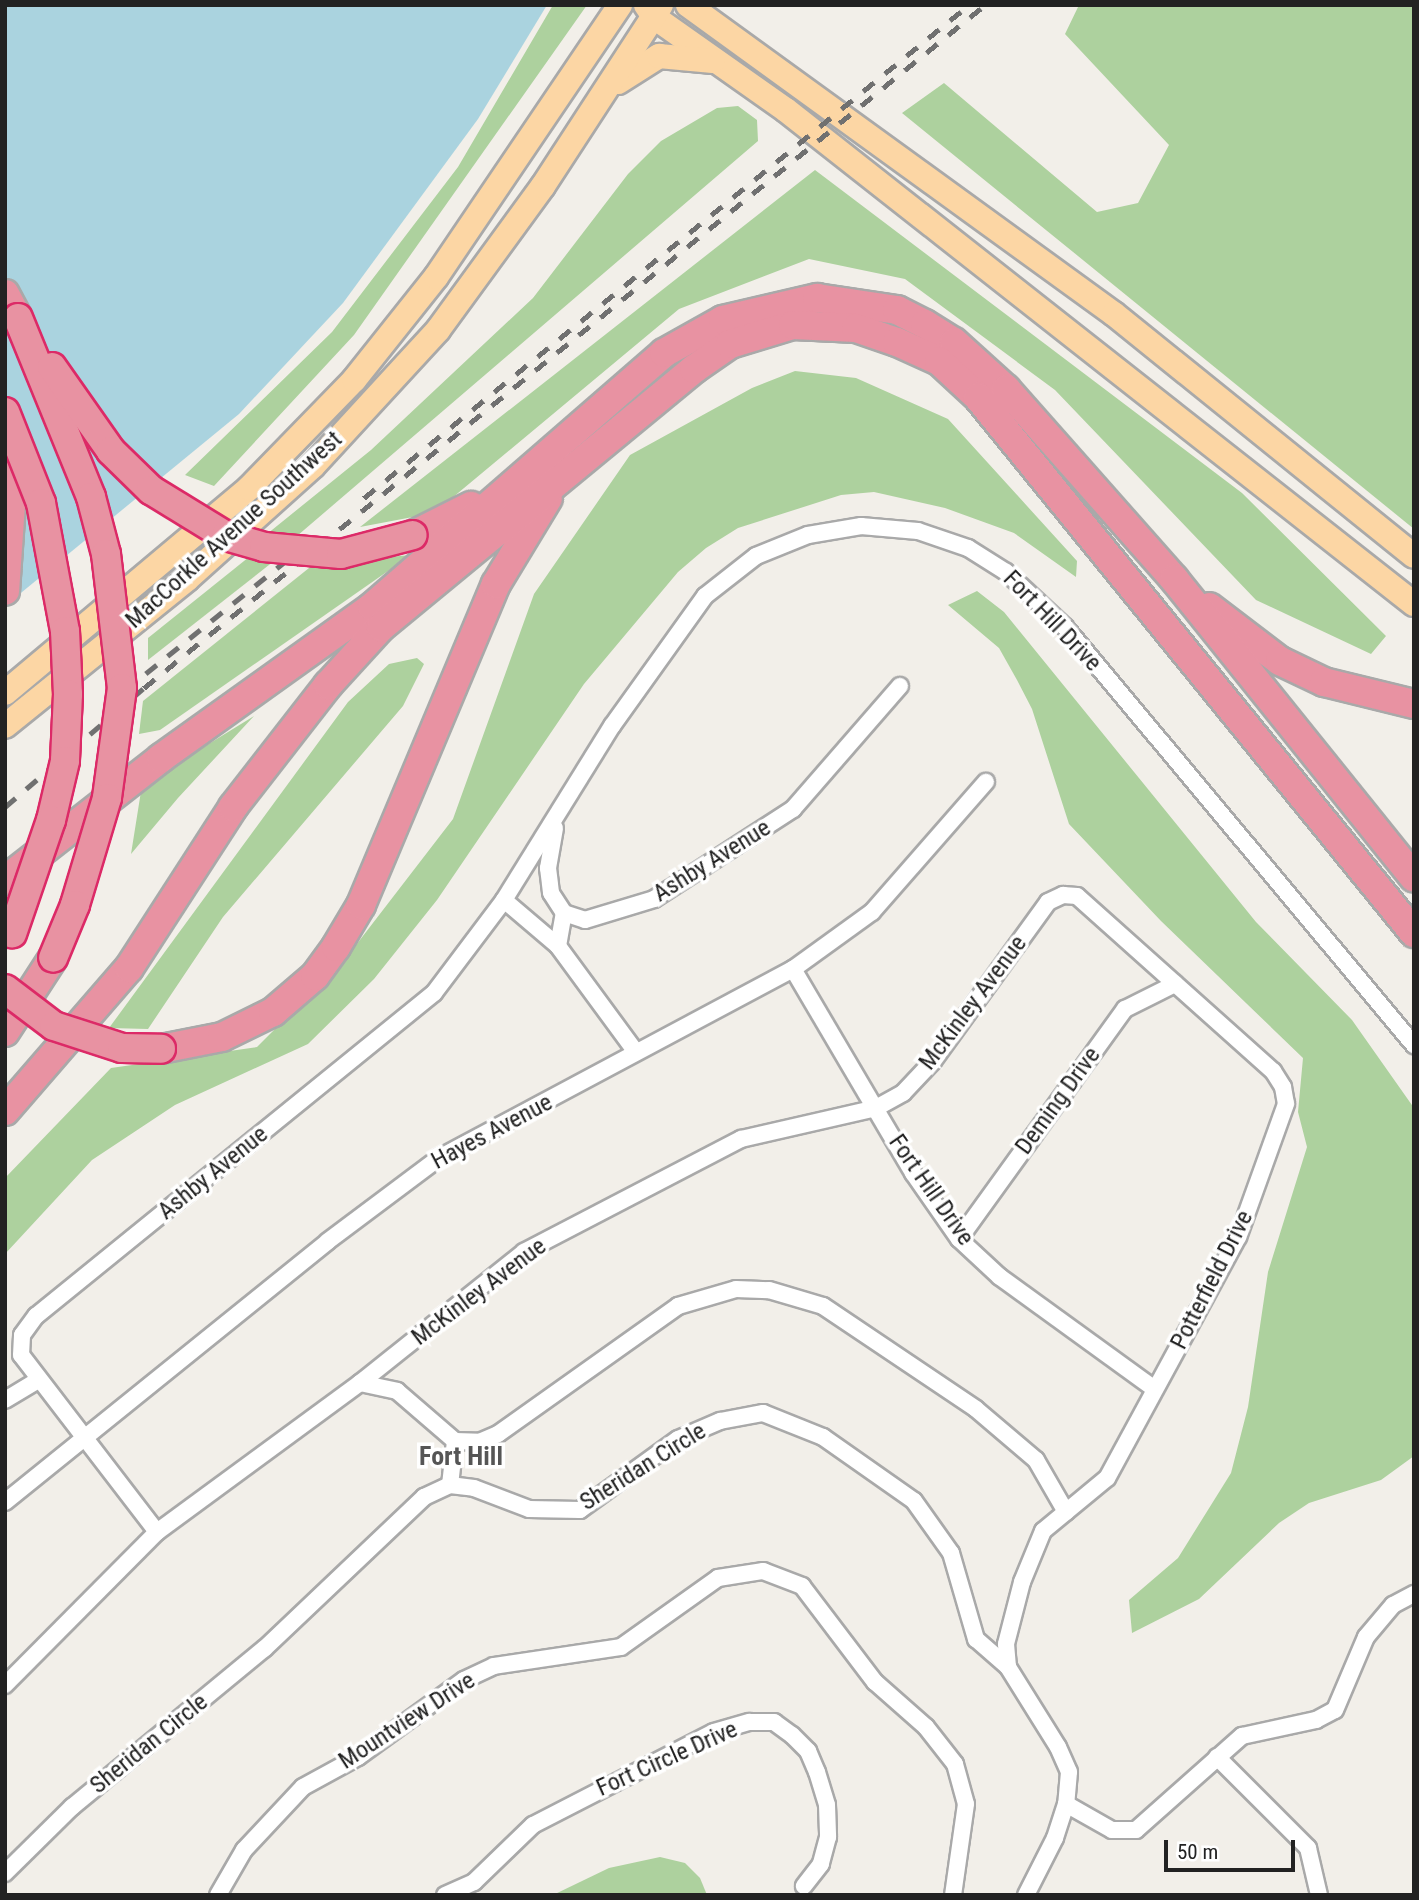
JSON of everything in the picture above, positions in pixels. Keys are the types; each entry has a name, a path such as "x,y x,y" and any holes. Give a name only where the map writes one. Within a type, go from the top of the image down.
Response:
{"highway":[{"path":"5,1111 128,968 233,807 328,685 381,627 567,453 664,353 723,320 817,298 897,310 954,342 1006,389 1174,579 1414,878"},
{"path":"12,306 111,451 151,489 195,521 264,547 329,553 413,535 567,453"},
{"path":"5,1032 53,958 75,905 107,798 122,688 106,554 91,497 12,306"},
{"path":"5,880 161,758 372,607 567,453 730,344 770,330 814,323 856,328 939,361 978,397 1414,933"},
{"path":"5,412 41,503 65,631 68,694 65,761 51,820 9,939"},
{"path":"5,989 54,1026 122,1048 161,1049 222,1037 273,1012 315,976 361,905 496,584 542,505 567,453"},
{"path":"5,473 10,504 5,591"},
{"path":"1174,579 1280,661 1324,682 1414,704"}],"main road":[{"name":"MacCorkle Avenue Southwest","path":"5,693 249,488 354,380 444,267 620,5"},
{"path":"688,5 738,38 1114,314 1414,556"},
{"path":"713,5 738,38"},
{"name":"MacCorkle Avenue Southwest","path":"5,726 187,579 313,466 438,330 604,94 654,9"},
{"path":"654,9 1414,604"},
{"path":"604,94 628,73 659,56 691,56 721,63"}],"street":[{"name":"Fort Hill Drive","path":"611,726 705,596 756,556 808,535 861,526 906,529 944,538 1006,572 1065,627 1414,1045"},
{"name":"Ashby Avenue","path":"556,822 548,868 551,893 564,913 585,920 654,899 758,835 793,808 900,685"},
{"name":"Ashby Avenue","path":"157,1532 88,1439 38,1380 21,1355 22,1335 36,1316 434,993 504,900 556,822 611,726"},
{"name":"Hayes Avenue","path":"5,1502 88,1439 328,1241 439,1158 586,1083 635,1051 793,969 872,912 986,782"},
{"name":"McKinley Avenue","path":"5,1685 157,1532 360,1384 524,1252 741,1139 876,1108 903,1093 933,1061 1048,902 1063,895 1077,896"},
{"name":"Potterfield Drive","path":"1008,1667 1006,1644 1022,1582 1043,1531 1107,1478 1238,1237 1286,1104 1283,1087 1273,1071 1077,896"},
{"path":"504,900 558,946 635,1051"},
{"path":"558,946 564,913"},
{"name":"Fort Hill Drive","path":"793,969 959,1239 1000,1277 1155,1389"},
{"name":"Deming Drive","path":"959,1239 1125,1009 1175,984"},
{"path":"360,1384 397,1391 455,1441 479,1442 498,1434 678,1306 736,1289 769,1290 823,1306 976,1409 1036,1460 1066,1512"},
{"path":"5,1400 38,1380"},
{"name":"Sheridan Circle","path":"5,1873 72,1807 264,1649 424,1497 450,1485 474,1488 530,1509 580,1510 678,1439 720,1420 764,1413 823,1437 914,1501 951,1553 976,1639 1008,1667 1017,1687 1040,1714 1069,1772 1066,1804 1055,1838 1026,1895"},
{"path":"450,1485 455,1441"},
{"name":"Mountview Drive","path":"218,1895 244,1850 303,1787 358,1756 464,1680 494,1666 621,1647 718,1578 763,1571 802,1586 874,1682 926,1727 955,1764 966,1804 953,1895"},
{"path":"1066,1804 1112,1830 1136,1830 1242,1736 1316,1720 1335,1710 1366,1637 1393,1605 1414,1594"},
{"name":"Fort Circle Drive","path":"445,1895 474,1882 533,1825 714,1732 750,1722 774,1722 792,1735 808,1751 817,1772 827,1805 828,1837 821,1864 804,1886"},
{"path":"1217,1758 1308,1848 1320,1895"}],"green space":[{"path":"553,5 587,5 354,335 214,486 185,475 332,332 458,167"},
{"path":"1079,5 1414,5 1414,529 902,113 944,83 1097,212 1138,203 1169,145 1065,34"},
{"path":"738,106 757,120 758,141 297,536 267,534 371,450 533,298 628,174 661,141 717,108"},
{"path":"815,170 1242,493 1386,636 1371,654 1256,600 1055,390 905,279 809,259 679,309 434,513 360,527"},
{"path":"795,371 856,378 948,419 1077,561 1076,577 1014,533 945,508 874,492 841,495 738,528 706,548 678,572 584,684 437,900 374,979 308,1044 175,1105 92,1160 5,1254 5,1178 111,1068 257,1047 346,958 453,819 534,594 630,455 752,388"},
{"path":"411,555 160,730 139,734 143,701 314,564"},
{"path":"249,557 274,561 148,660 148,638"},
{"path":"977,591 1004,612 1256,922 1352,1020 1414,1108 1414,1456 1381,1480 1309,1503 1279,1523 1199,1599 1132,1633 1129,1600 1178,1558 1231,1473 1248,1407 1268,1272 1307,1147 1298,1112 1303,1058 1161,921 1069,824 1032,709 1017,680 999,648 948,605"},
{"path":"417,658 424,664 403,706 223,917 148,1029 109,1028 348,702 389,664"},
{"path":"254,716 178,798 131,854 142,785"},
{"path":"660,1857 685,1863 700,1878 707,1895 553,1895 609,1868"}],"water":[{"path":"5,5 547,5 478,119 343,303 239,414 5,606"}],"railway":[{"path":"364,498 969,5"},
{"path":"5,807 144,688 985,5"},
{"path":"124,691 318,535"}],"district":[{"name":"Fort Hill","path":"461,1457"}]}
